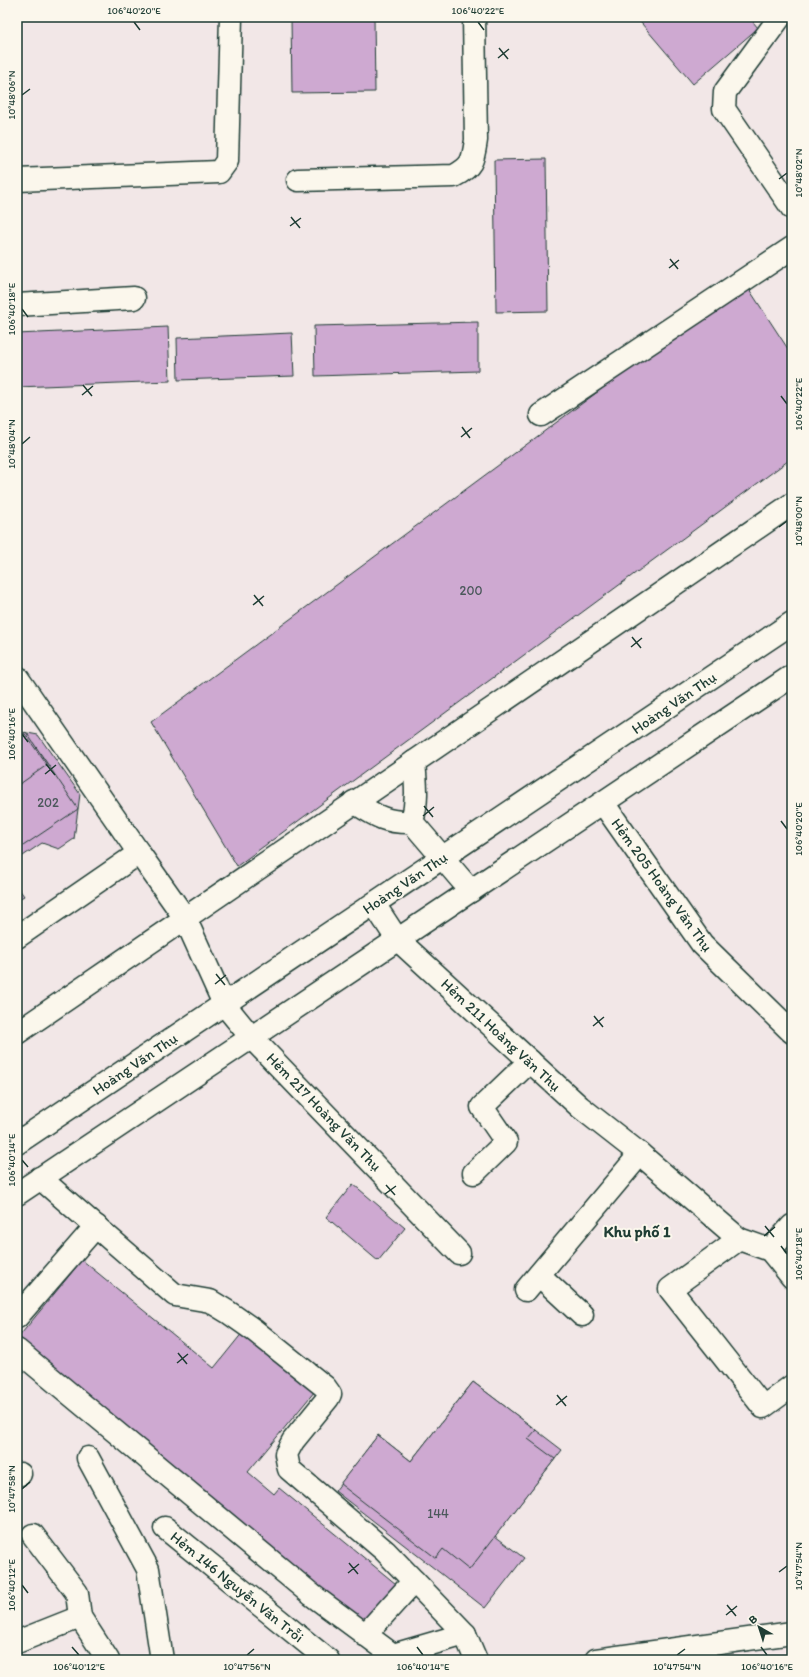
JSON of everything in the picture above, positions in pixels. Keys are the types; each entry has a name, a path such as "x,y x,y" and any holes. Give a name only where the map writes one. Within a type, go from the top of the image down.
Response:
{"street":[{"path":"17,180 220,172 227,161 231,17"},
{"path":"298,180 454,176 466,169 473,159 476,140 474,17"},
{"path":"780,17 726,92 724,110 792,208"},
{"path":"541,415 792,248"},
{"path":"17,305 134,298"},
{"path":"17,1032 792,504"},
{"name":"Hoàng Văn Thụ","path":"17,1144 792,623"},
{"path":"17,1194 792,676"},
{"name":"Hẻm 217 Hoàng Văn Thụ","path":"17,677 185,918 224,1004 251,1037 459,1253"},
{"path":"412,822 416,808 417,791 414,762"},
{"path":"354,802 386,820 412,822 470,891"},
{"name":"Hẻm 205 Hoàng Văn Thụ","path":"603,802 702,944 792,1032"},
{"path":"17,937 139,853"},
{"name":"Hẻm 211 Hoàng Văn Thụ","path":"374,904 397,939 580,1107 640,1154 739,1239 770,1250"},
{"path":"474,1173 506,1142 482,1107 530,1061"},
{"path":"582,1315 533,1282 640,1154"},
{"path":"40,1178 175,1295 210,1301 255,1331 321,1384 330,1394 293,1440 286,1454 289,1469 385,1551 465,1634 476,1660"},
{"path":"17,1317 96,1226"},
{"path":"792,1226 770,1250 792,1278"},
{"path":"739,1239 670,1289 763,1407 792,1386"},
{"path":"17,1350 312,1595 394,1658 465,1634"},
{"path":"88,1458 148,1568 162,1660"},
{"name":"Hẻm 146 Nguyễn Văn Trỗi","path":"165,1528 328,1660"},
{"path":"33,1535 77,1593 80,1617 108,1660"},
{"path":"365,1635 414,1582"},
{"path":"17,1642 80,1617"},
{"path":"596,1660 792,1633"}],"building":[{"path":"291,17 374,17 375,92 292,93"},
{"path":"636,17 749,17 758,28 693,84"},
{"path":"546,159 548,311 496,312 494,160"},
{"path":"745,283 792,355 792,458 237,866 151,722"},
{"path":"478,322 478,371 315,376 314,326"},
{"path":"168,327 170,381 17,387 17,334"},
{"path":"292,333 294,376 178,380 177,338"},
{"path":"17,731 38,735 80,794 74,839 59,849 42,843 17,860"},
{"path":"26,732 78,809 17,850 17,739"},
{"path":"25,734 47,765 17,786 17,740"},
{"path":"17,886 24,896 17,900"},
{"path":"353,1184 405,1228 378,1261 326,1217"},
{"path":"82,1260 214,1368 243,1332 315,1391 248,1472 274,1494 279,1488 396,1584 360,1627 17,1345 17,1339"},
{"path":"473,1382 562,1450 495,1536 524,1558 485,1608 335,1491 378,1435 411,1461"},
{"path":"473,1382 536,1430 528,1439 555,1459 469,1570 443,1549 436,1558 340,1484 378,1435 411,1461"}],"district":[{"name":"Khu phố 1","path":"637,1231"}]}
